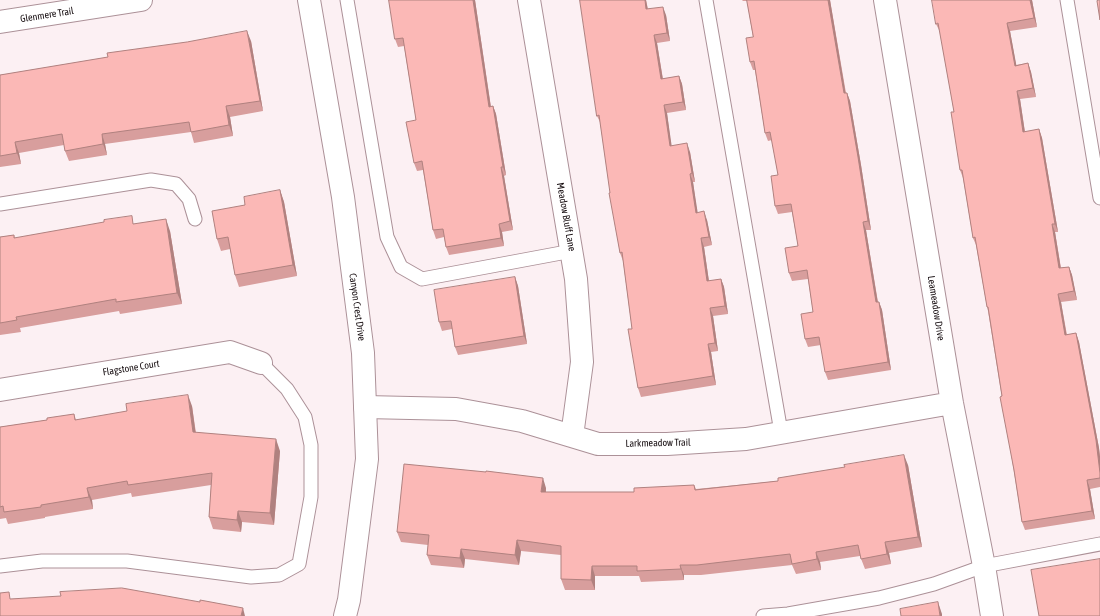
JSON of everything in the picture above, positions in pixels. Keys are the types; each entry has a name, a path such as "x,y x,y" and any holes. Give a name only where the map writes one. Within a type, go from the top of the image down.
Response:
{"street":[{"name":"Glenmere Trail","path":"0,22 75,5 141,0"},
{"name":"Canyon Crest Drive","path":"309,0 344,205 364,353 367,459 349,600 345,616"},
{"name":"Meadow Bluff Lane","path":"529,0 576,279 582,362 572,436"},
{"name":"Leameadow Drive","path":"885,0 952,403 984,566 992,616"},
{"name":"Flagstone Court","path":"0,390 230,352 262,363"},
{"name":"Larkmeadow Trail","path":"365,407 456,409 522,421 598,444 667,444 746,440 781,432 952,403"}],"lane":[{"path":"347,0 386,237 401,267 422,279 572,251"},
{"path":"706,0 781,432"},
{"path":"1066,0 1100,198"},
{"path":"0,204 151,180 176,184 188,199 196,219"},
{"path":"0,566 42,561 127,561 251,577 279,575 299,564 311,497 311,445 306,417 287,389 262,363"},
{"path":"763,616 788,614 879,598 934,584 984,566 1100,544"}],"building":[{"path":"389,0 473,0 489,107 493,106 510,221 499,224 501,238 446,247 443,229 433,230 422,161 414,163 406,122 416,120 403,38 395,39"},
{"path":"580,0 645,0 646,9 663,7 667,33 654,35 661,79 679,76 683,102 664,105 670,146 687,143 696,213 704,211 709,237 701,238 707,281 721,279 725,306 710,308 715,343 708,344 713,376 638,388 628,329 632,329 622,252 620,253 609,193 599,115 597,116"},
{"path":"747,0 828,0 844,93 847,93 858,157 868,221 863,222 876,302 879,302 888,362 825,372 819,337 805,339 801,314 813,312 807,270 789,273 785,248 798,246 791,204 775,206 771,176 778,175 770,132 765,133 754,61 750,62 746,38 753,37"},
{"path":"932,0 1030,0 1034,18 1007,23 1015,66 1028,63 1033,88 1017,91 1023,132 1039,129 1055,224 1052,224 1059,268 1069,267 1074,291 1058,294 1065,335 1076,333 1096,440 1100,478 1087,480 1092,511 1022,522 1000,397 1002,396 988,307 975,237 973,238 962,170 960,170 951,112 954,112 938,23 936,24"},
{"path":"1100,0 1100,20 1097,1"},
{"path":"247,31 260,101 226,106 229,125 191,132 189,122 102,134 103,144 65,151 62,134 15,142 17,153 0,156 0,75 108,57 107,53 187,42"},
{"path":"280,190 293,265 235,275 228,237 217,239 212,211 245,205 244,197"},
{"path":"132,216 133,224 166,219 177,293 116,302 116,299 16,317 17,320 0,323 0,237 14,235 14,238"},
{"path":"515,277 524,336 455,347 451,321 439,322 434,290"},
{"path":"188,395 193,432 276,439 270,513 238,511 237,520 209,517 212,473 128,485 127,481 87,488 89,497 41,505 41,507 4,512 3,506 0,507 0,427 47,420 47,418 74,414 75,420 127,411 126,404"},
{"path":"904,455 918,537 885,542 887,554 861,559 858,545 816,552 817,559 792,564 790,554 697,565 680,565 681,569 637,571 637,566 592,566 591,580 561,579 561,546 517,540 515,555 461,549 460,558 427,555 429,535 397,532 404,464 486,471 543,478 541,492 634,492 634,488 694,485 695,490 778,481 778,478 845,467 844,465"},
{"path":"1100,559 1100,616 1039,616 1031,570"},
{"path":"122,588 243,608 241,616 0,616 0,593 9,592 10,599 61,596 60,592"},
{"path":"938,602 940,616 901,616 900,609"}]}
